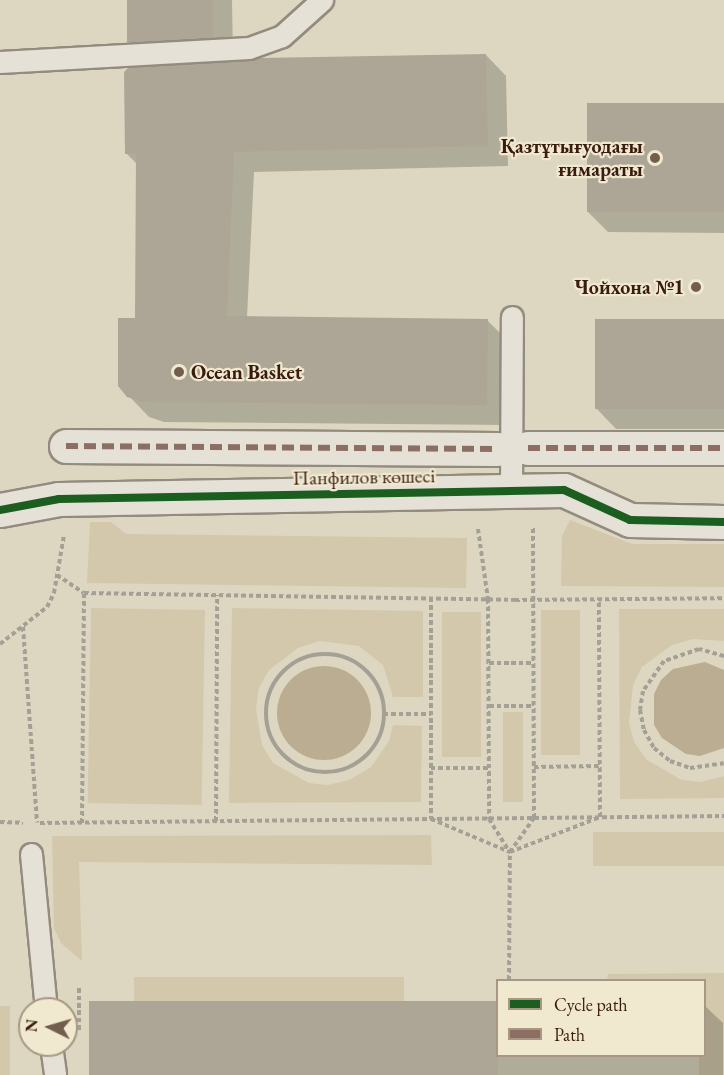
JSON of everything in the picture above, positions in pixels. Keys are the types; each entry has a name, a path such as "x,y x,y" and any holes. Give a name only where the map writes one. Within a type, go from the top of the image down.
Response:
{"street":[{"name":"Панфилов көшесі","path":"66,447 724,448"},
{"name":"Панфилов көшесі","path":"0,510 59,499 564,490 630,520 724,522"}],"lane":[{"path":"0,62 249,48 282,36 322,0"},
{"path":"511,491 512,317"},
{"path":"31,854 45,997"},
{"path":"53,1057 55,1075"}],"path":[{"path":"510,852 534,818 534,519"},
{"path":"0,644 47,607 57,574 66,523"},
{"path":"478,529 488,599 489,819 510,852 509,979"},
{"path":"57,574 84,593 488,599 724,598"},
{"path":"82,823 84,593"},
{"path":"216,821 217,595"},
{"path":"431,598 431,819"},
{"path":"599,599 600,818"},
{"path":"23,626 37,824"},
{"path":"724,656 699,650 664,661 643,691 640,710 644,730 654,748 670,761 690,768 724,763"},
{"path":"325,654 351,661 373,679 384,714 380,734 370,752 355,765 325,772 296,765 279,752 269,735 266,715 268,696 276,679 306,657 325,654"},
{"path":"489,663 534,663"},
{"path":"489,706 534,706"},
{"path":"384,714 431,714"},
{"path":"534,767 600,766"},
{"path":"431,768 489,768"},
{"path":"0,822 37,824 724,816"},
{"path":"431,819 510,852 600,818"}],"shaded area":[{"path":"570,520 632,544 724,544 724,587 561,586 562,536"},
{"path":"90,522 111,522 126,534 467,538 466,588 87,583"},
{"path":"91,608 205,610 202,805 88,803"},
{"path":"232,608 423,611 423,697 393,697 383,665 359,646 320,641 298,648 269,670 259,688 256,709 262,745 273,763 309,783 328,785 349,780 371,767 389,741 393,725 422,726 421,802 229,803"},
{"path":"619,609 724,609 724,641 693,639 672,645 642,667 633,685 629,723 634,742 647,760 682,780 701,782 724,776 724,798 620,799"},
{"path":"541,610 580,610 580,755 541,755"},
{"path":"442,612 481,612 481,757 442,757"},
{"path":"705,662 724,670 724,748 700,756 686,754 662,738 654,725 654,694 661,680 673,669"},
{"path":"324,666 342,670 357,680 367,695 371,713 367,731 357,746 342,756 324,760 306,756 291,746 281,731 277,713 281,695 291,680 306,670"},
{"path":"503,712 523,712 523,802 503,802"},
{"path":"593,832 724,832 724,866 593,866"},
{"path":"431,835 432,865 79,862 82,961 61,943 54,928 52,836"},
{"path":"724,973 724,1075 699,1075 699,1057 706,1057 706,979 607,979 608,974"},
{"path":"134,977 404,977 404,1003 134,1003"},
{"path":"0,1006 10,1006 10,1075 0,1075"}],"building":[{"path":"127,0 213,0 213,42 127,42"},
{"path":"486,54 488,146 234,152 227,316 488,319 487,405 143,402 127,397 118,386 118,318 135,318 136,154 125,154 124,72 128,68 260,58"},
{"name":"Қазтұтығуодағы ғимараты","path":"587,103 724,103 724,212 587,212"},
{"path":"595,319 724,319 724,409 595,409"},
{"path":"89,1001 496,1001 498,1075 89,1075"}],"marked path":[{"path":"66,446 497,449"},
{"path":"528,448 724,448"}],"cycle path":[{"path":"0,510 59,499 564,490 630,520 724,522"}],"place":[{"name":"Қазтұтығуодағы ғимараты","path":"655,158"},
{"name":"Чойхона №1","path":"696,287"},
{"name":"Ocean Basket","path":"179,372"}]}
